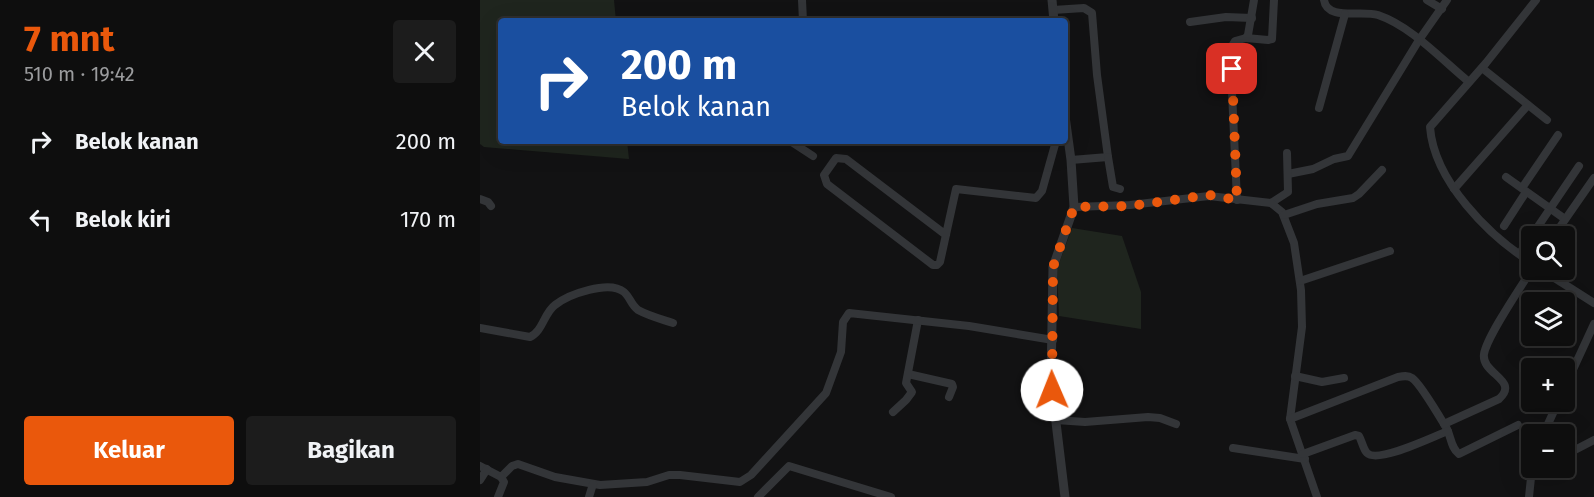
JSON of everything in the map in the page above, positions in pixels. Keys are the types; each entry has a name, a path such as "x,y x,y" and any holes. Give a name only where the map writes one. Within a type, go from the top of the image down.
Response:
{"street":[{"path":"802,0 804,18"},
{"path":"1246,38 1254,0"},
{"path":"1237,200 1232,46 1238,39 1272,39 1274,0"},
{"path":"1324,0 1327,8 1334,12 1345,14 1364,12 1380,16 1403,28 1469,82"},
{"path":"1427,0 1442,9"},
{"path":"1288,174 1313,169 1334,159 1348,156 1419,40 1447,0"},
{"path":"1521,256 1505,245 1454,189 1441,165 1430,127 1482,68 1536,0"},
{"path":"1052,5 1084,8 1092,14 1097,75 1108,157 1113,187 1120,189"},
{"path":"1319,108 1345,14"},
{"path":"1190,22 1252,18"},
{"path":"1482,68 1547,120"},
{"path":"1454,189 1528,105"},
{"path":"1504,226 1558,135"},
{"path":"1065,497 1051,381 1053,267 1074,207 1068,138"},
{"path":"795,144 813,156"},
{"path":"946,235 846,159 836,158 824,175 827,184 937,266 940,262 957,188 1036,198 1040,195 1049,171 1055,144"},
{"path":"1271,203 1288,192 1287,153"},
{"path":"1071,160 1108,157"},
{"path":"1538,226 1578,166"},
{"path":"1284,215 1317,204 1353,198 1382,170"},
{"path":"1506,177 1565,219"},
{"path":"1560,226 1594,178"},
{"path":"1074,207 1130,206 1209,195 1271,203 1284,215 1294,243 1300,281 1302,327 1290,419 1317,497"},
{"path":"480,199 491,206"},
{"path":"1300,281 1390,251"},
{"path":"1233,448 1304,456 1355,435 1359,436 1366,452 1370,455 1390,454 1446,428 1498,399 1505,393 1504,384 1487,366 1484,352 1525,280"},
{"path":"1558,280 1594,303"},
{"path":"480,328 530,337 537,332 555,305 610,286 622,290 638,309 673,322"},
{"path":"501,477 512,466 518,464 555,477 593,484 646,482 669,475 734,482 745,480 826,393 841,352 843,322 849,313 969,326 1053,340"},
{"path":"893,412 912,392 906,383 918,321"},
{"path":"1575,365 1594,324"},
{"path":"908,374 948,381 953,387 949,397"},
{"path":"1290,419 1398,376 1406,375 1417,383 1446,428 1454,449 1459,454 1518,426"},
{"path":"1295,376 1322,382 1344,378"},
{"path":"1056,420 1086,422 1148,417 1160,418 1176,424"},
{"path":"1575,450 1594,440"},
{"path":"758,497 789,466 891,497"},
{"path":"480,480 483,468 501,477 504,482 498,497"},
{"path":"1528,497 1531,478"},
{"path":"589,497 593,484"}],"shaded area":[{"path":"480,0 614,0 616,18 498,18 498,144 627,144 629,159 484,147 480,144"},
{"path":"1072,228 1122,236 1141,292 1141,329 1059,316 1057,269"}],"route":[{"path":"1052,390 1053,267 1074,207 1130,206 1209,195 1237,200 1232,69"}]}
